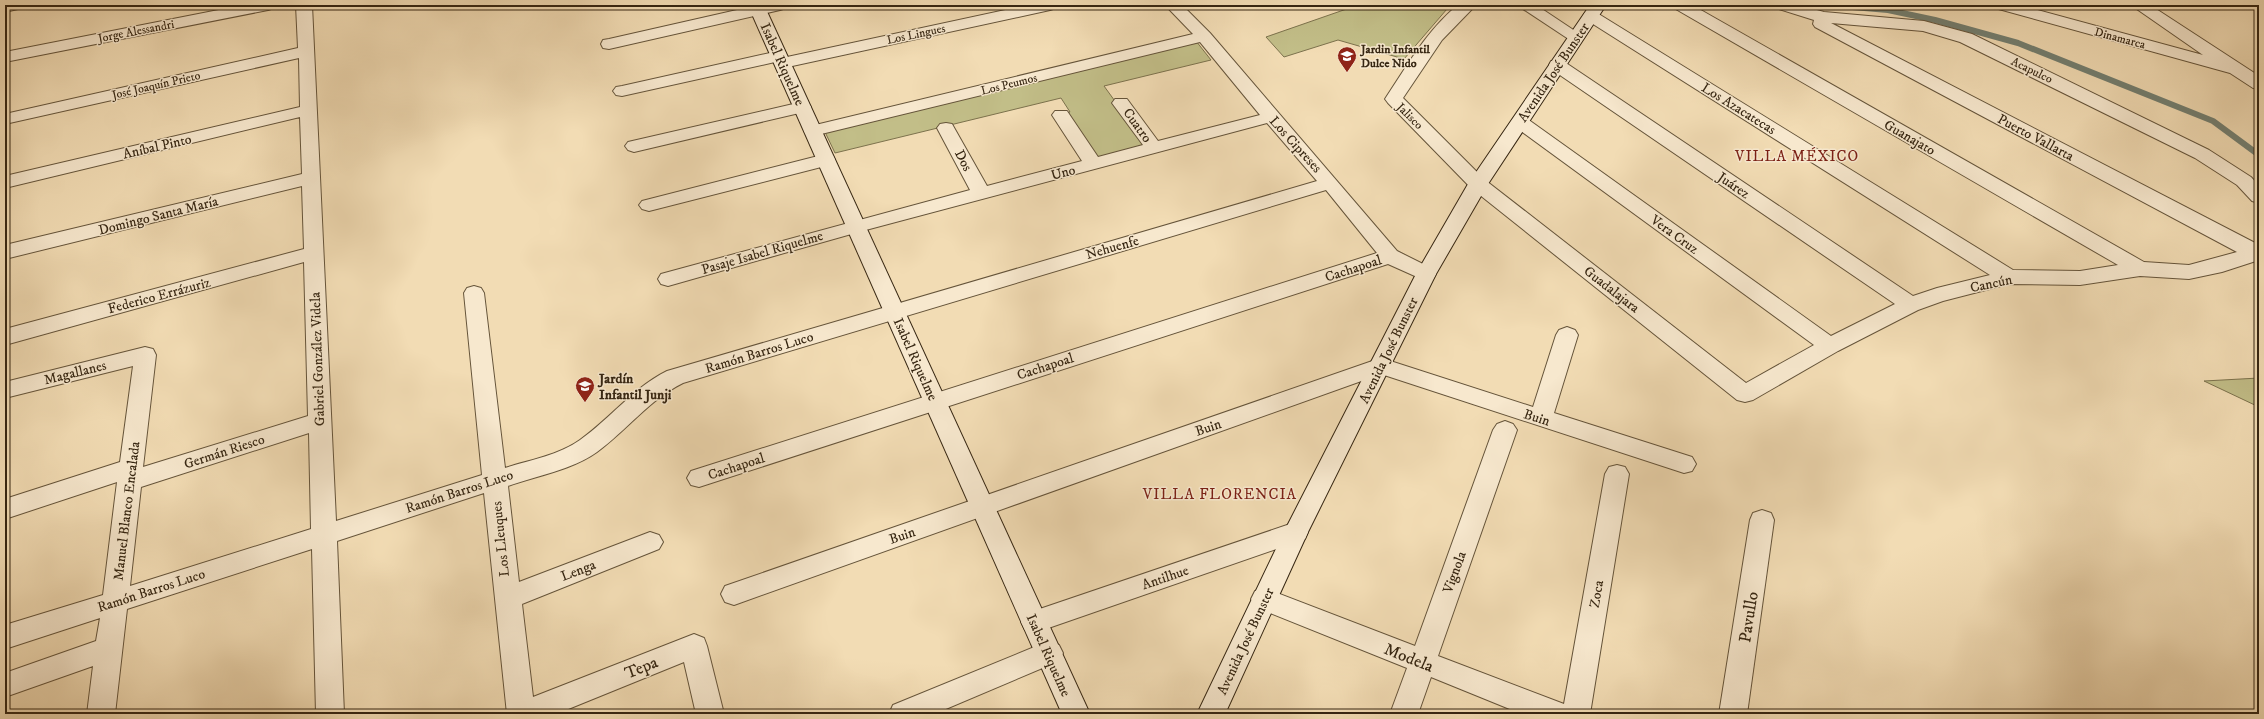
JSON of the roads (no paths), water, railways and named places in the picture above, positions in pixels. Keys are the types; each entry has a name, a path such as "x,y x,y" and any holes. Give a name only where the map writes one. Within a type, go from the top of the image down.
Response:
{"street":[{"path":"5,7 16,5"},
{"name":"Jorge Alessandri","path":"5,57 268,5"},
{"name":"Gabriel González Videla","path":"304,5 307,51 330,714"},
{"path":"609,44 757,7 780,5"},
{"name":"Los Lingues","path":"781,59 1050,5"},
{"name":"Los Cipreses","path":"1173,5 1204,36 1271,117 1330,183 1390,256 1426,274"},
{"name":"Jalisco","path":"1468,5 1458,12 1425,52 1394,99 1478,184"},
{"path":"1525,5 1576,37"},
{"name":"Guanajato","path":"1680,5 2140,269"},
{"name":"Acapulco","path":"1782,5 1823,18 1924,26 1966,38 2202,154 2244,181 2259,196"},
{"name":"Dinamarca","path":"2001,5 2240,70"},
{"path":"2139,5 2240,70 2259,84"},
{"name":"Isabel Riquelme","path":"757,7 1076,714"},
{"name":"Avenida José Bunster","path":"1211,714 1296,532 1381,366 1426,274 1478,184 1594,11"},
{"name":"Los Azacatecas","path":"1594,11 2009,277"},
{"name":"Puerto Vallarta","path":"1823,18 1821,24 2257,253"},
{"name":"Los Peumos","path":"813,131 1204,36"},
{"name":"José Joaquín Prieto","path":"5,119 307,51"},
{"path":"622,91 781,59"},
{"name":"Juárez","path":"1557,65 1911,305"},
{"name":"Cuatro","path":"1121,103 1154,148"},
{"path":"634,146 802,107"},
{"name":"Aníbal Pinto","path":"5,182 309,110"},
{"path":"1061,115 1093,164"},
{"name":"Uno","path":"856,226 1271,117"},
{"name":"Vera Cruz","path":"1520,122 1830,346"},
{"name":"Dos","path":"946,128 981,193"},
{"path":"650,205 826,160"},
{"name":"Domingo Santa María","path":"5,252 311,178"},
{"name":"Nehuenfe","path":"894,311 1330,183"},
{"name":"Guadalajara","path":"1478,184 1745,394"},
{"name":"Pasaje Isabel Riquelme","path":"668,279 856,226"},
{"name":"Federico Errázuriz","path":"5,337 314,253"},
{"name":"Cancún","path":"1745,394 1830,346 1911,305 1936,295 2009,277 2080,278 2140,269 2189,272 2222,265 2257,253"},
{"name":"Cachapoal","path":"699,478 1390,256"},
{"name":"Los Lleuques","path":"474,293 507,598 522,714"},
{"name":"Ramón Barros Luco","path":"5,637 574,455 589,447 648,392 661,383 894,311"},
{"path":"1541,418 1567,336"},
{"name":"Magallanes","path":"5,390 145,355"},
{"name":"Manuel Blanco Encalada","path":"101,714 145,355"},
{"name":"Buin","path":"734,594 1381,366 1684,464"},
{"name":"Germán Riesco","path":"5,509 320,421"},
{"name":"Vignola","path":"1404,714 1505,430"},
{"name":"Zoca","path":"1576,714 1617,474"},
{"name":"Pavullo","path":"1733,714 1762,520"},
{"name":"Antilhue","path":"1034,622 1296,532"},
{"name":"Lenga","path":"507,598 650,542"},
{"name":"Modela","path":"1264,599 1555,714"},
{"name":"Tepa","path":"522,714 694,646 710,714"},
{"path":"5,685 109,649"},
{"path":"903,714 1048,653"}],"waterway":[{"path":"1829,5 1888,10 1935,20 2018,43 2213,121 2259,155"}],"place":[{"name":"Jardin Infantil Dulce Nido","path":"1347,73"},
{"name":"Jardín Infantil Junji","path":"585,403"}],"district":[{"name":"VILLA MÉXICO","path":"1797,156"},
{"name":"VILLA FLORENCIA","path":"1220,494"}]}
